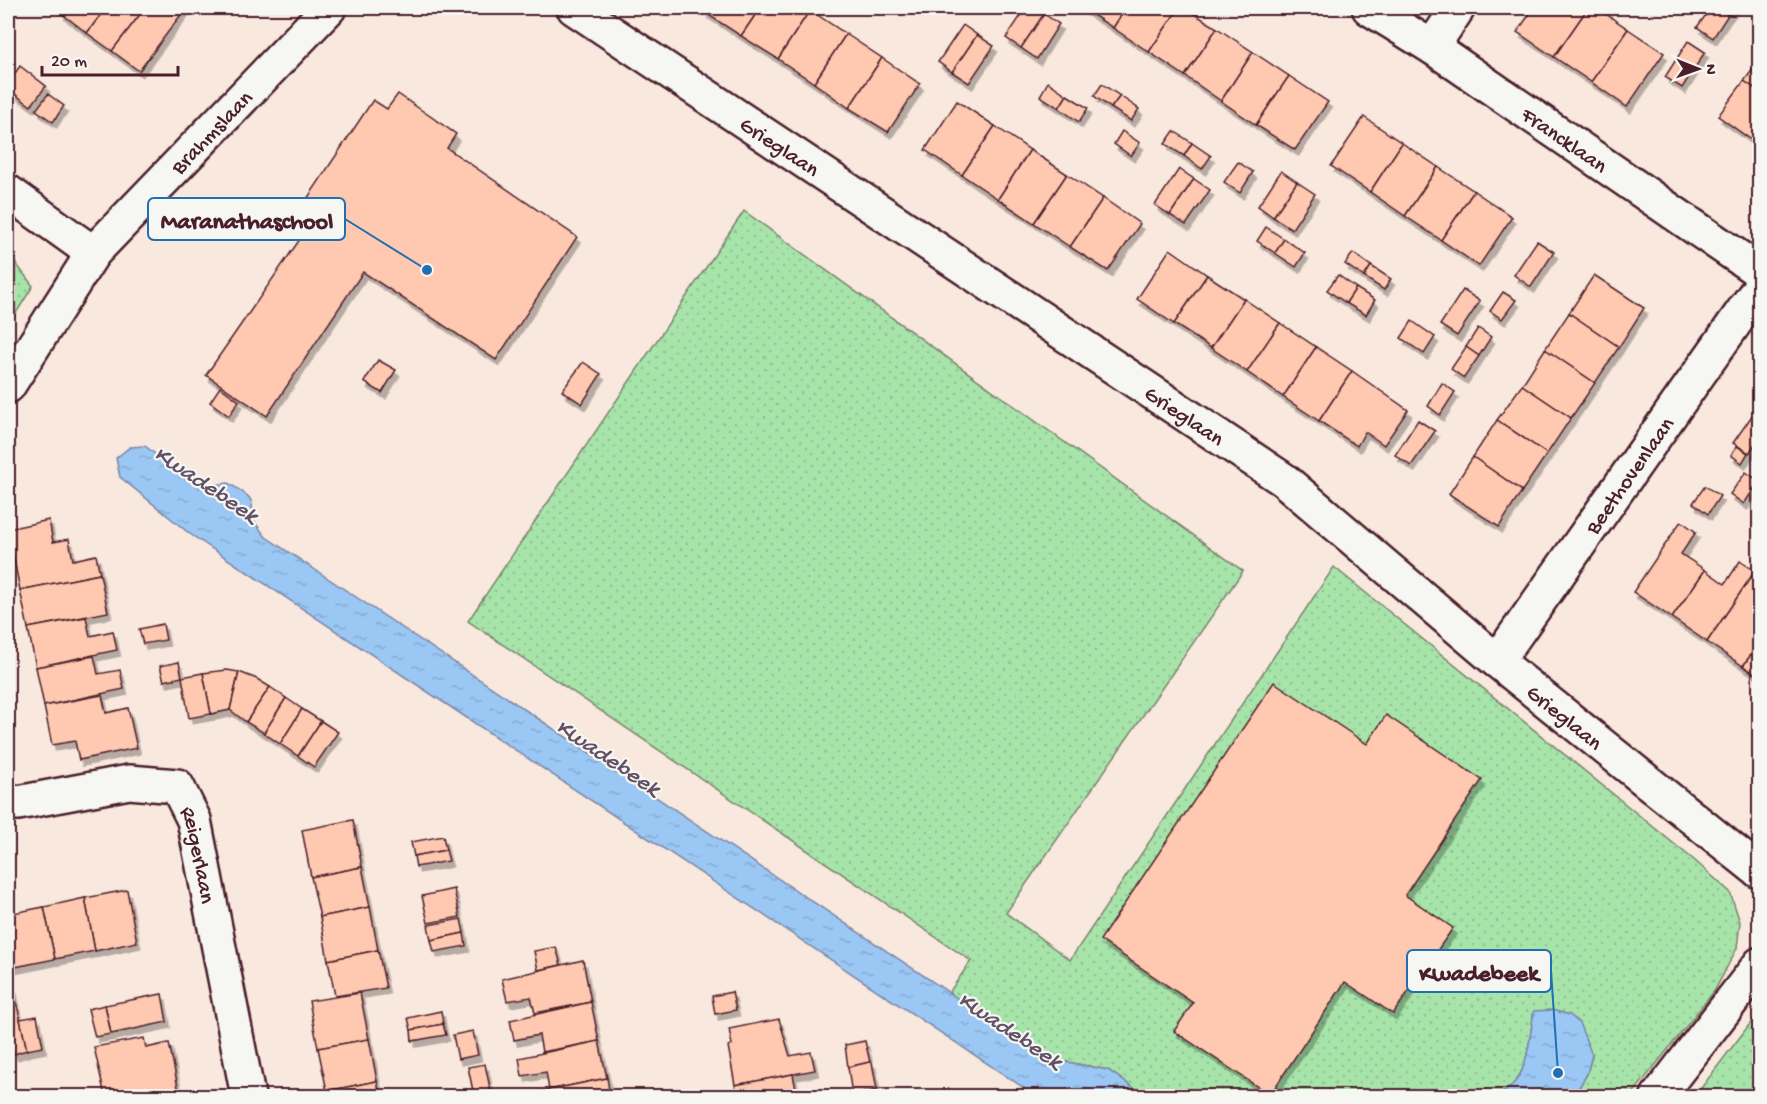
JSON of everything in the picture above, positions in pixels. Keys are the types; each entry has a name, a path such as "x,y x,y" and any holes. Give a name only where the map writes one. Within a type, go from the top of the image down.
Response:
{"street":[{"name":"Brahmslaan","path":"93,253 329,8"},
{"name":"Grieglaan","path":"574,8 1284,480 1497,660 1760,872"},
{"name":"Francklaan","path":"1368,8 1432,47 1760,272"},
{"path":"1432,47 1458,8"},
{"path":"8,192 93,253 8,386"},
{"name":"Beethovenlaan","path":"1497,660 1760,287"},
{"name":"Reigerlaan","path":"8,801 18,803 129,782 177,786 194,820 248,1096"},
{"path":"1658,1096 1760,964"}],"green space":[{"path":"744,211 1243,571 1006,913 1070,960 1334,567 1694,860 1730,892 1740,922 1737,948 1715,990 1631,1096 1574,1096 1587,1074 1592,1055 1534,1011 1528,1049 1521,1072 1507,1090 1496,1096 1145,1096 1108,1070 1047,1058 948,994 971,961 468,621"},
{"path":"8,253 33,286 8,326"},
{"path":"1759,1012 1759,1096 1695,1096"}],"water":[{"path":"145,446 194,484 208,486 228,483 245,493 251,500 252,519 266,537 1047,1058 1108,1070 1145,1096 1036,1096 190,534 120,477 116,458 130,447"},
{"path":"1552,1010 1570,1015 1579,1023 1592,1055 1587,1074 1574,1096 1496,1096 1507,1090 1515,1081 1526,1061 1534,1011"}],"building":[{"path":"65,8 106,8 87,33 61,13"},
{"path":"106,8 145,8 112,51 87,33"},
{"path":"145,8 186,8 139,71 112,51"},
{"path":"707,8 760,8 741,36 704,12"},
{"path":"760,8 810,10 778,59 741,36"},
{"path":"1026,8 1034,8 1044,14 1021,48 1006,38"},
{"path":"1082,8 1126,8 1113,28"},
{"path":"1126,8 1179,8 1149,52 1113,28"},
{"path":"1179,8 1185,8 1217,28 1185,76 1149,52"},
{"path":"1534,8 1588,8 1554,57 1517,32"},
{"path":"1588,8 1597,8 1628,29 1591,82 1554,57"},
{"path":"1711,8 1719,8 1728,15 1713,38 1697,27"},
{"path":"1719,8 1734,8 1728,15"},
{"path":"810,10 846,34 814,83 778,59"},
{"path":"1044,14 1059,24 1037,59 1021,48"},
{"path":"963,25 977,35 952,72 938,62"},
{"path":"1217,28 1253,52 1221,101 1185,76"},
{"path":"1628,29 1664,53 1627,107 1591,82"},
{"path":"846,34 882,58 849,108 814,83"},
{"path":"977,35 994,46 969,83 952,72"},
{"path":"1688,41 1705,52 1682,88 1665,77"},
{"path":"1253,52 1289,76 1256,125 1221,101"},
{"path":"882,58 920,84 888,132 849,108"},
{"path":"1760,60 1760,92 1744,81"},
{"path":"20,66 46,86 31,106 8,89 8,83"},
{"path":"1289,76 1328,102 1295,150 1256,125"},
{"path":"1744,81 1760,92 1760,146 1718,116"},
{"path":"1048,82 1067,95 1059,108 1040,96"},
{"path":"1102,84 1120,96 1111,108 1094,96"},
{"path":"48,94 64,106 53,122 36,110"},
{"path":"398,94 456,134 447,148 577,237 496,360 363,272 267,416 206,375 305,232 291,223 373,100 387,109"},
{"path":"1067,95 1088,108 1079,122 1059,108"},
{"path":"1120,96 1139,109 1131,121 1111,108"},
{"path":"957,101 995,126 962,175 925,150"},
{"path":"1364,117 1402,143 1370,192 1331,166"},
{"path":"995,126 1030,150 998,199 962,175"},
{"path":"1122,131 1140,143 1131,156 1114,144"},
{"path":"1174,131 1192,143 1184,156 1165,144"},
{"path":"1192,143 1211,156 1202,169 1184,156"},
{"path":"1402,143 1438,167 1405,216 1370,192"},
{"path":"1030,150 1067,174 1034,223 998,199"},
{"path":"1238,162 1253,172 1240,193 1224,182"},
{"path":"1438,167 1474,191 1441,240 1405,216"},
{"path":"1179,169 1194,179 1170,215 1155,205"},
{"path":"1281,171 1297,182 1273,217 1258,206"},
{"path":"1067,174 1103,198 1070,247 1034,223"},
{"path":"1194,179 1210,190 1186,225 1170,215"},
{"path":"1297,182 1315,194 1292,229 1273,217"},
{"path":"1474,191 1512,217 1479,266 1441,240"},
{"path":"1103,198 1140,224 1108,271 1070,247"},
{"path":"1266,227 1284,239 1275,253 1257,241"},
{"path":"1284,239 1305,253 1296,267 1275,253"},
{"path":"1537,241 1554,252 1531,287 1514,275"},
{"path":"1170,249 1207,275 1174,324 1137,299"},
{"path":"1353,253 1371,266 1364,277 1345,264"},
{"path":"1371,266 1391,279 1384,290 1364,277"},
{"path":"1207,275 1244,299 1211,348 1174,324"},
{"path":"1338,275 1356,288 1346,303 1327,290"},
{"path":"1594,275 1644,308 1619,347 1569,313"},
{"path":"1356,288 1375,300 1366,315 1346,303"},
{"path":"1463,290 1480,301 1457,336 1440,325"},
{"path":"1503,292 1516,300 1502,319 1490,311"},
{"path":"1244,299 1280,323 1247,372 1211,348"},
{"path":"1569,313 1619,347 1595,383 1545,349"},
{"path":"1412,321 1435,337 1424,354 1401,338"},
{"path":"1280,323 1316,347 1283,397 1247,372"},
{"path":"1478,328 1491,337 1479,356 1466,347"},
{"path":"1316,347 1352,371 1319,421 1283,397"},
{"path":"1466,347 1479,356 1464,378 1451,369"},
{"path":"1545,349 1595,383 1571,418 1522,385"},
{"path":"378,360 396,370 382,393 364,382"},
{"path":"583,362 601,374 582,404 562,391"},
{"path":"1352,371 1408,410 1384,445 1365,432 1357,446 1319,421"},
{"path":"1442,383 1455,392 1440,415 1428,406"},
{"path":"1522,385 1571,418 1547,454 1497,420"},
{"path":"220,387 239,401 229,416 210,402"},
{"path":"1760,404 1760,437 1749,453 1733,443"},
{"path":"1418,420 1435,431 1411,466 1395,455"},
{"path":"1497,420 1547,454 1522,491 1473,457"},
{"path":"1737,446 1748,453 1742,463 1731,455"},
{"path":"1473,457 1522,491 1499,527 1449,494"},
{"path":"1746,472 1759,481 1744,504 1730,494"},
{"path":"1705,486 1720,496 1708,514 1693,503"},
{"path":"49,520 53,542 69,539 73,560 96,555 100,574 20,590 8,529"},
{"path":"1681,521 1696,532 1681,554 1705,570 1672,618 1633,592"},
{"path":"1740,561 1755,571 1707,642 1672,618 1705,570 1725,584"},
{"path":"1755,571 1760,575 1760,592 1753,602 1760,607 1760,642 1743,666 1707,642"},
{"path":"100,574 108,612 28,628 20,590"},
{"path":"86,617 90,636 113,631 117,650 36,667 28,628"},
{"path":"163,624 166,640 143,644 139,629"},
{"path":"1760,642 1760,677 1743,666"},
{"path":"94,656 98,674 120,670 124,689 44,706 36,667"},
{"path":"179,662 182,677 164,681 160,666"},
{"path":"227,670 239,672 230,710 211,714 203,673"},
{"path":"239,672 270,687 246,722 230,710"},
{"path":"203,673 211,714 189,718 182,677"},
{"path":"1274,682 1367,744 1386,715 1482,780 1405,895 1453,928 1393,1014 1345,982 1270,1095 1174,1031 1193,1003 1100,940"},
{"path":"270,687 286,698 264,733 246,722"},
{"path":"102,695 106,713 128,708 137,748 79,760 75,741 52,745 44,706"},
{"path":"286,698 302,709 280,744 264,733"},
{"path":"302,709 321,721 298,756 280,744"},
{"path":"321,721 338,732 314,767 298,756"},
{"path":"353,820 362,867 311,877 302,830"},
{"path":"443,836 446,850 414,856 411,842"},
{"path":"446,850 449,861 416,867 414,856"},
{"path":"362,867 370,907 320,917 311,877"},
{"path":"454,889 460,917 428,923 422,896"},
{"path":"127,890 137,942 95,951 85,898"},
{"path":"85,898 95,951 55,959 44,907"},
{"path":"44,907 55,959 10,968 8,914"},
{"path":"370,907 378,950 328,960 320,917"},
{"path":"461,919 464,933 431,940 428,925"},
{"path":"464,933 466,946 434,952 431,940"},
{"path":"556,947 561,965 538,970 534,951"},
{"path":"378,950 386,988 335,996 328,960"},
{"path":"583,960 591,1002 535,1013 531,997 507,1001 502,979"},
{"path":"12,983 27,1050 14,1054 8,1030 8,985"},
{"path":"732,992 736,1010 715,1014 712,996"},
{"path":"360,993 369,1039 318,1048 309,1001"},
{"path":"162,994 167,1022 111,1034 105,1005"},
{"path":"591,1002 599,1041 542,1052 539,1035 514,1040 510,1020"},
{"path":"105,1005 111,1034 95,1037 88,1009"},
{"path":"441,1011 443,1024 411,1030 408,1018"},
{"path":"37,1016 43,1047 27,1050 20,1019"},
{"path":"779,1019 790,1056 811,1052 815,1070 735,1085 728,1046 732,1045 729,1029"},
{"path":"443,1024 446,1035 412,1041 411,1030"},
{"path":"473,1031 478,1055 458,1059 453,1035"},
{"path":"144,1038 146,1048 169,1043 179,1092 156,1096 105,1096 94,1047"},
{"path":"369,1039 377,1081 327,1091 318,1048"},
{"path":"599,1041 607,1078 549,1090 546,1072 522,1076 519,1058"},
{"path":"865,1041 870,1062 848,1067 845,1045"},
{"path":"872,1062 877,1090 852,1095 848,1067"},
{"path":"485,1064 491,1093 474,1096 468,1067"},
{"path":"793,1074 797,1095 819,1091 820,1096 738,1096 735,1085"},
{"path":"607,1078 610,1096 526,1096 549,1090"},
{"path":"377,1081 380,1096 328,1096 327,1091"},
{"path":"179,1092 180,1096 156,1096"}],"place":[{"name":"Maranathaschool","path":"427,270"},
{"name":"Kwadebeek","path":"1558,1073"}]}
